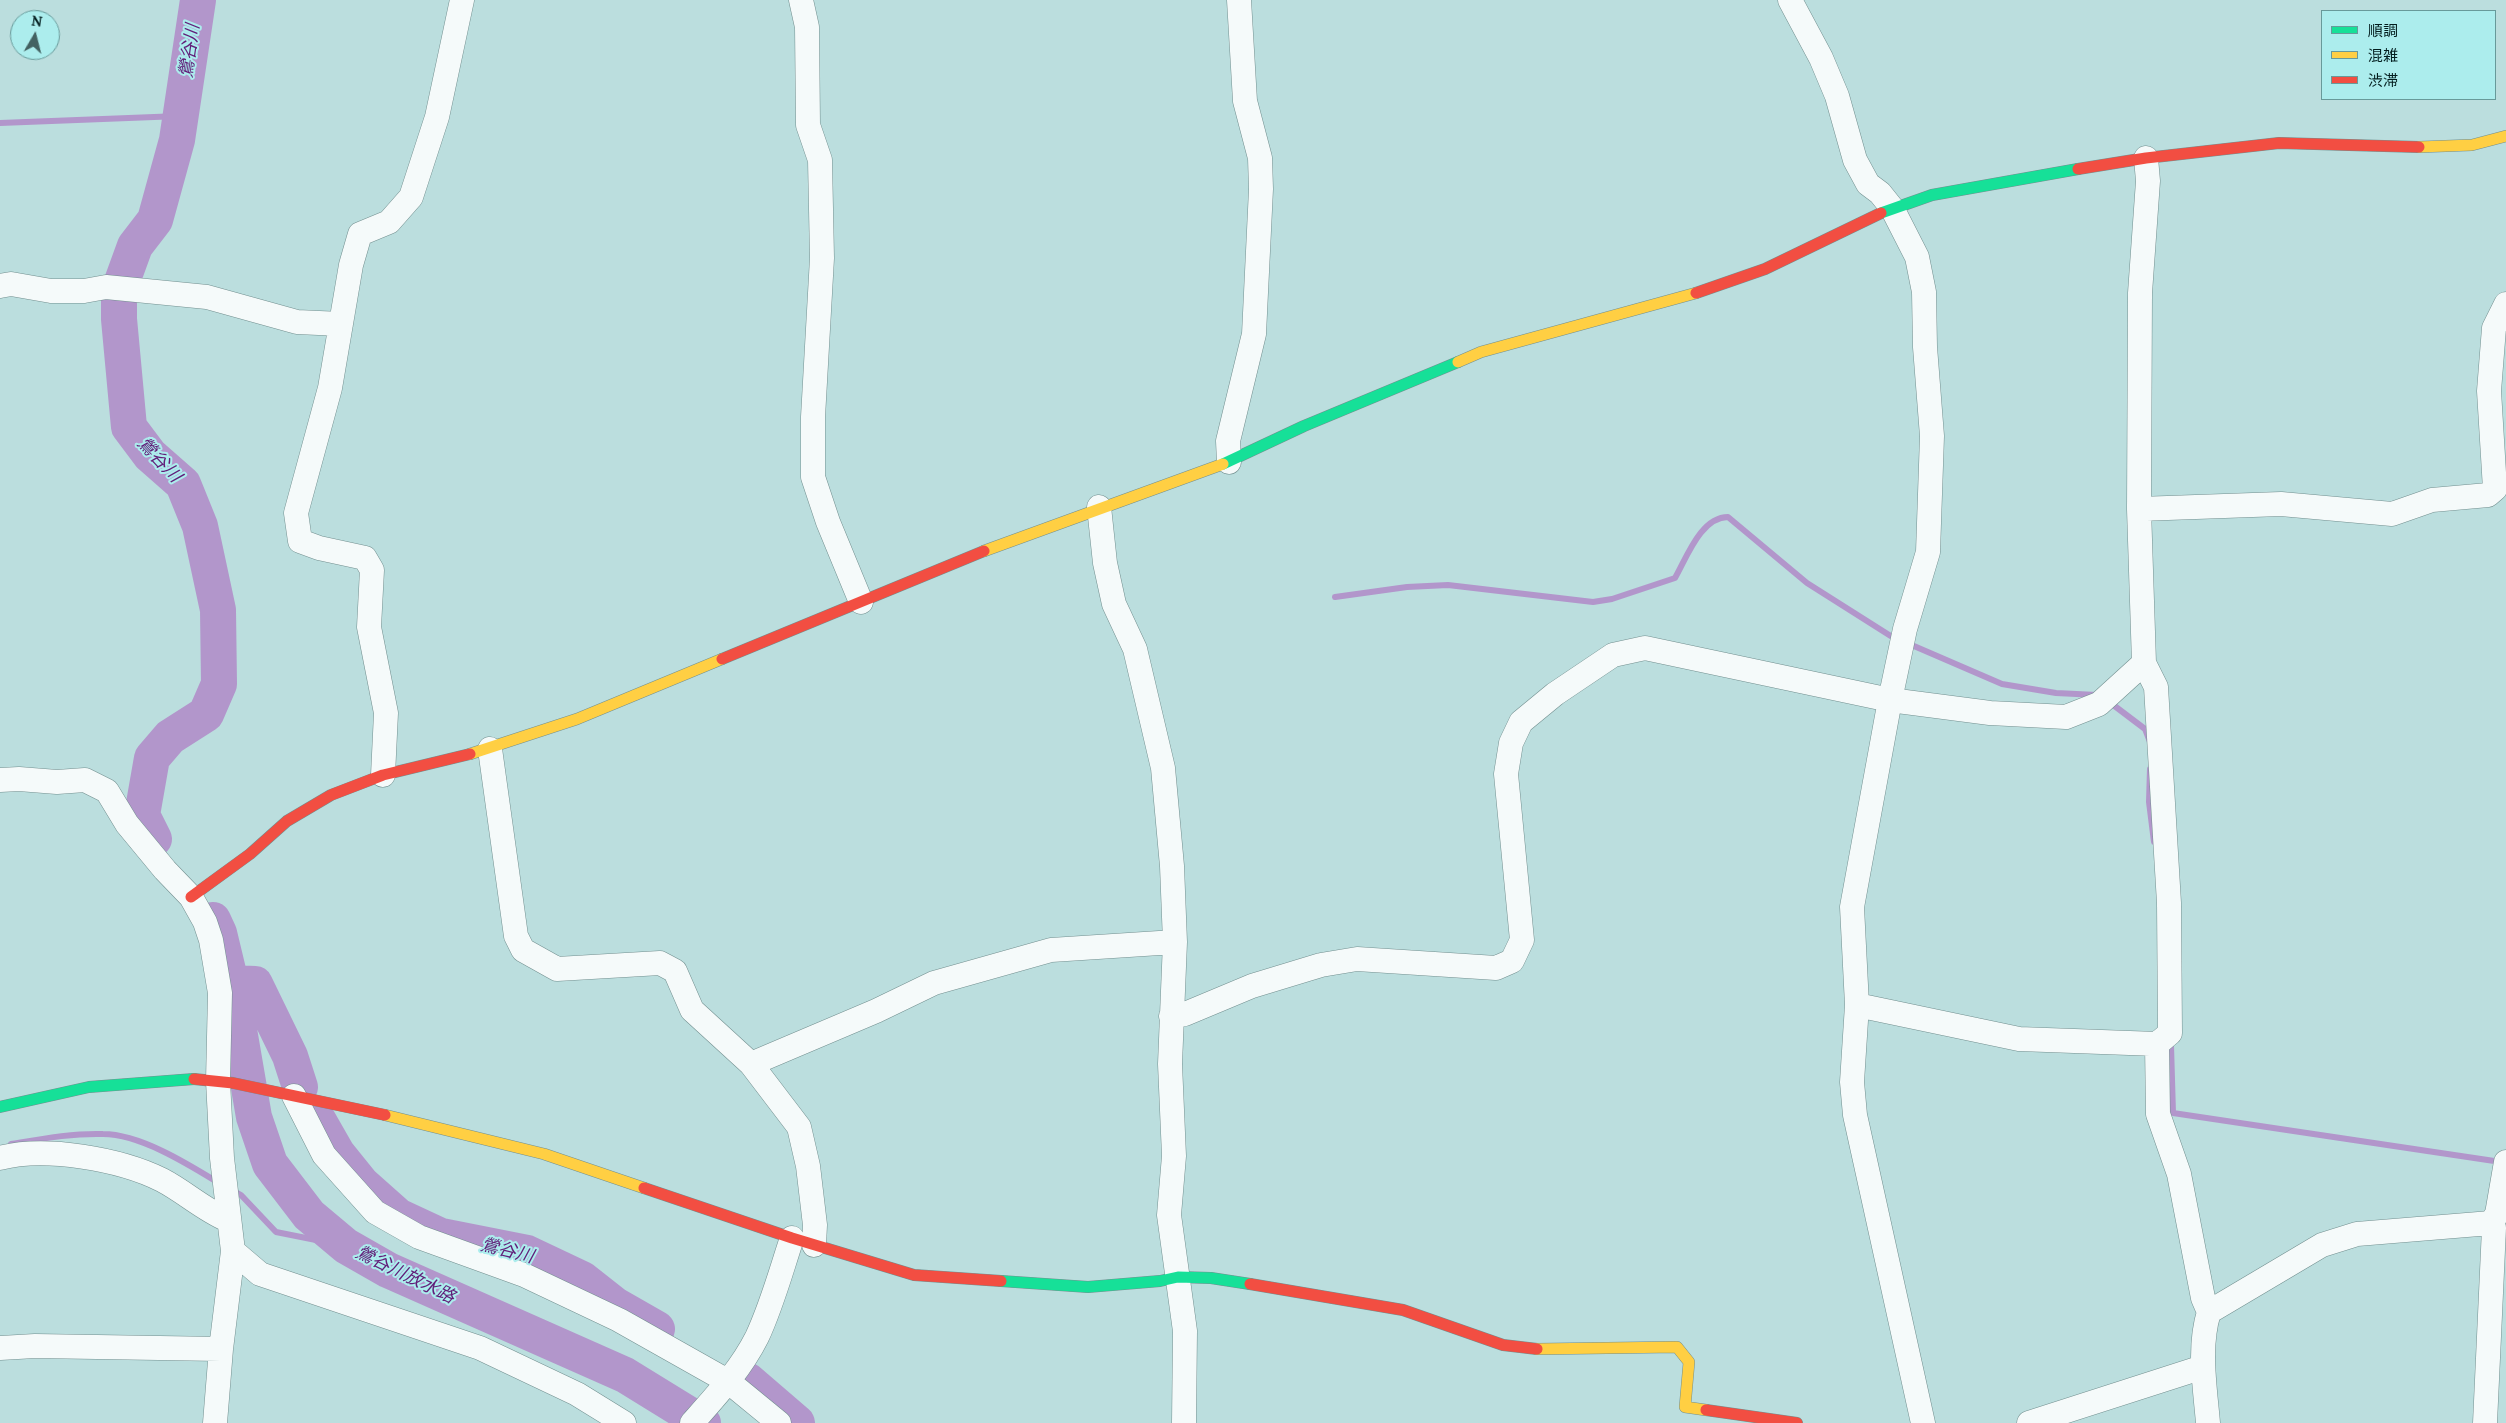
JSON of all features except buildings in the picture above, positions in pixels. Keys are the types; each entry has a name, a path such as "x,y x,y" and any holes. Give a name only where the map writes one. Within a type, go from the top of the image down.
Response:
{"street":[{"path":"383,775 386,713 369,627 372,570 365,558 319,548 300,541 296,513 330,388 351,265 360,234 389,222 411,197 437,117 462,0"},
{"path":"801,0 807,26 808,125 820,160 822,258 813,416 813,477 828,522 862,602"},
{"path":"1229,462 1228,441 1254,334 1261,189 1260,158 1245,101 1239,0"},
{"path":"1790,0 1821,58 1837,96 1855,160 1868,184 1880,193 1892,208 1917,257 1924,292 1925,347 1932,436 1928,552 1903,641 1890,700 1852,907 1857,1005 1852,1082 1855,1115 1923,1423"},
{"path":"191,897 250,854 287,821 331,795 383,775 490,749 577,719 996,546 1099,507 1229,462 1304,426 1453,362 1481,352 1700,292 1756,272 1892,208 1932,195 2032,176 2146,158 2279,143 2472,145 2506,136"},
{"path":"2146,158 2148,180 2140,293 2139,509 2144,663 2156,687 2168,903 2158,1114 2179,1174 2203,1298 2209,1312 2206,1322 2203,1367 2208,1423"},
{"path":"0,286 11,284 52,291 84,291 106,287 207,297 297,322 341,324"},
{"path":"2139,509 2281,504 2392,514 2432,500 2488,496 2495,489 2489,391 2494,328 2506,304"},
{"path":"1099,507 1105,564 1114,604 1135,649 1163,768 1172,866 1174,942 1171,1016 1174,1156 1169,1215 1185,1331 1184,1423"},
{"path":"1171,1016 1185,1014 1252,986 1321,965 1357,959 1496,968 1512,961 1522,940 1506,774 1511,743 1521,722 1555,694 1613,655 1645,648 1890,700 1990,713 2066,717 2105,699 2144,663"},
{"path":"490,749 516,936 523,950 557,969 660,963 676,971 692,1010 751,1064 799,1127 808,1166 815,1225 814,1245"},
{"path":"0,780 19,778 57,782 85,780 107,791 127,824 165,870 191,897 205,922 211,940 220,993 226,1082 223,1170 233,1251 221,1349 216,1423"},
{"path":"751,1064 876,1011 934,983 1006,962 1051,950 1174,942"},
{"path":"1857,1005 2019,1039 2163,1038"},
{"path":"0,1107 90,1087 195,1079 226,1082 368,1110 544,1154 792,1238 914,1276 1088,1287 1160,1281 1178,1277 1211,1278 1403,1310 1503,1345 1542,1350 1677,1348 1689,1362 1684,1415 1797,1423"},
{"path":"287,1095 324,1155 375,1212 419,1237 533,1279 619,1320 725,1386 779,1423"},
{"path":"0,1158 12,1155 52,1153 131,1166 163,1181 213,1213 227,1208"},
{"path":"2491,1223 2497,1214 2505,1164"},
{"path":"2209,1312 2322,1245 2358,1234 2491,1223"},
{"path":"2486,1423 2494,1228 2491,1223"},
{"path":"692,1423 725,1386 756,1338 771,1304 792,1238"},
{"path":"233,1251 260,1274 480,1348 577,1394 624,1423"},
{"path":"0,1348 36,1346 221,1349"},
{"path":"2029,1423 2203,1367"}],"waterway":[{"name":"鶯谷川","path":"154,839 142,815 152,758 170,737 206,714 219,684 218,610 200,526 183,484 150,455 129,427 119,319 119,290 135,246 155,220 177,140 198,0"},
{"path":"0,123 180,116"},
{"path":"1335,597 1407,587 1448,585 1593,602 1612,599 1675,578 1690,549 1703,531 1718,519 1728,517 1807,583 1897,640"},
{"path":"1907,643 2002,684 2056,693 2097,695"},
{"path":"2108,701 2145,729 2150,742"},
{"path":"2150,769 2149,802 2154,842"},
{"name":"鶯谷川放水路","path":"213,920 219,933 231,983 254,1117 270,1164 309,1215 346,1246 388,1270 625,1375 703,1423"},
{"name":"鶯谷川","path":"231,983 255,984 290,1056 300,1087"},
{"path":"2169,1041 2171,1045 2173,1113 2501,1162"},
{"name":"鶯谷川","path":"317,1118 337,1153 362,1184 398,1216 441,1236 527,1253 582,1279 615,1305 657,1329"},
{"path":"11,1144 80,1134 117,1135 148,1144 163,1151 219,1183"},
{"path":"232,1190 241,1195 276,1232 346,1246"},
{"name":"鶯谷川","path":"747,1380 797,1423"}],"traffic: fast":[{"path":"1881,213 1932,195 2078,169"},
{"path":"1223,464 1304,426 1458,362"},
{"path":"0,1107 89,1087 194,1079"},
{"path":"1001,1281 1088,1287 1160,1281 1178,1277 1211,1278 1250,1284"}],"traffic: slow":[{"path":"2419,147 2472,145 2506,136"},
{"path":"1458,362 1481,352 1696,293"},
{"path":"984,551 1223,464"},
{"path":"470,754 577,719 722,659"},
{"path":"385,1115 544,1154 644,1188"},
{"path":"1537,1349 1677,1347 1689,1362 1685,1407 1706,1410"}],"traffic: jam":[{"path":"2078,169 2146,158 2279,143 2419,147"},
{"path":"1696,293 1765,269 1881,213"},
{"path":"722,659 984,551"},
{"path":"191,897 250,854 287,821 331,795 383,775 470,754"},
{"path":"194,1079 233,1083 385,1115"},
{"path":"644,1188 792,1238 914,1275 1001,1281"},
{"path":"1250,1284 1403,1310 1503,1345 1537,1349"},
{"path":"1706,1410 1797,1423"}]}
